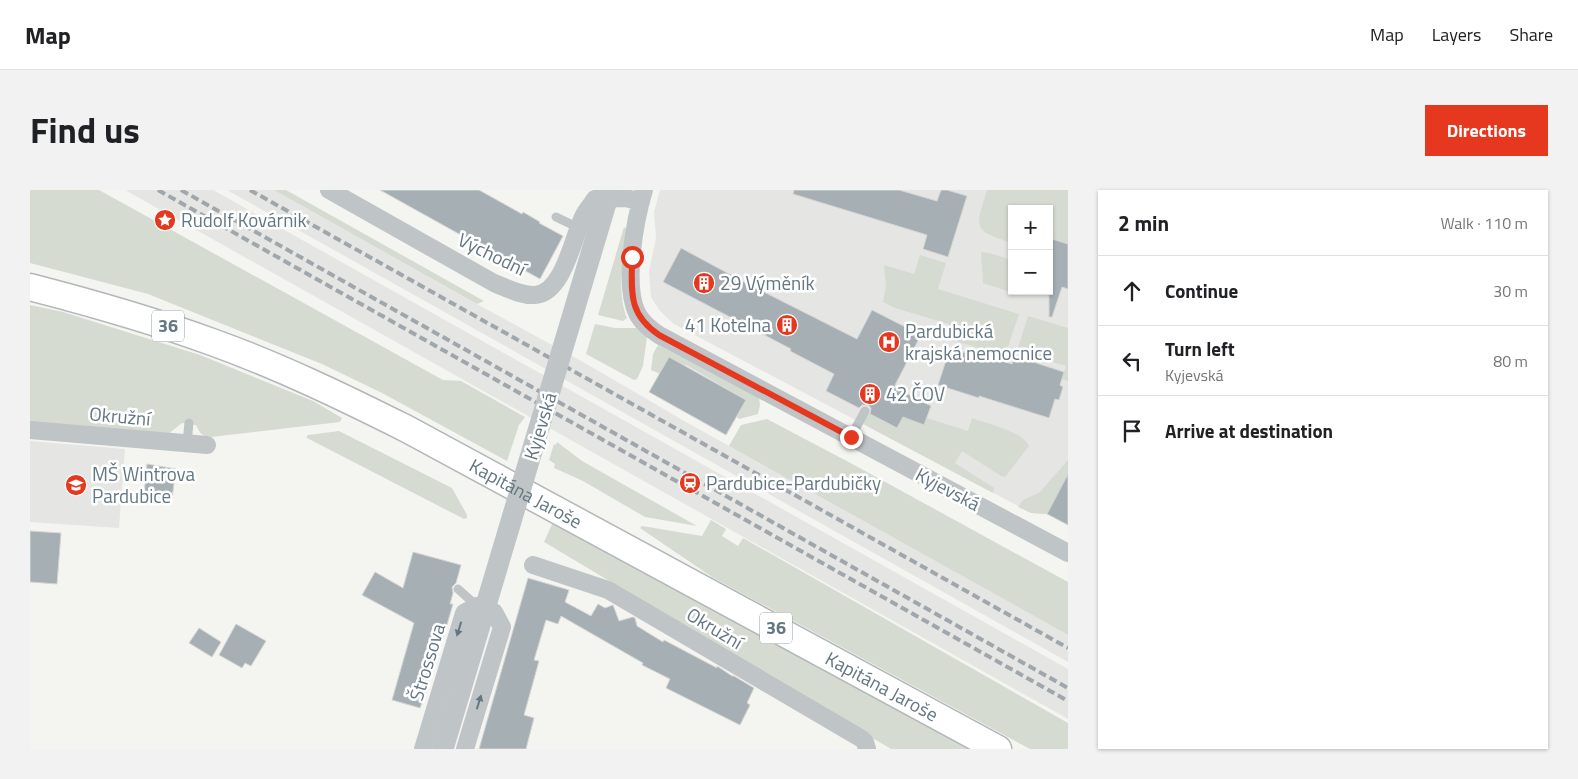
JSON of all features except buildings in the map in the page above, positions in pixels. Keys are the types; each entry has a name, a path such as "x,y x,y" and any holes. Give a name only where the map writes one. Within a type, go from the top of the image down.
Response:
{"main road":[{"name":"Kapitána Jaroše","path":"30,287 147,319 265,362 332,392 407,429 998,749"}],"street":[{"name":"Východní","path":"329,190 494,282 516,292 532,295 544,292 555,282 564,266 584,215 603,194"},
{"path":"603,194 626,198 643,196"},
{"name":"Kyjevská","path":"443,749 603,194"},
{"name":"Kyjevská","path":"643,196 634,237 632,279 634,306 644,323 659,335 1068,553"},
{"name":"Okružní","path":"30,430 207,445"},
{"name":"Okružní","path":"533,565 608,590 862,738 869,748"},
{"path":"465,749 502,626 494,612 477,606"},
{"name":"Štrossova","path":"422,749 464,613 477,606"}],"lane":[{"path":"556,217 579,228"},
{"path":"851,437 865,411"},
{"path":"187,443 189,423"},
{"path":"458,588 477,606"}],"shaded area":[{"path":"30,190 99,190 443,380 461,381 525,417 519,425 507,461 382,393 322,364 148,294 30,263"},
{"path":"125,190 213,190 1068,669 1068,719"},
{"path":"227,190 274,190 585,363 686,422 1068,635 1068,662"},
{"path":"274,190 286,190 484,301 477,304"},
{"name":"Pardubická krajská nemocnice","path":"660,190 1068,190 1068,525 1047,514 1031,513 674,324 660,311 651,297 649,271 656,238 654,212"},
{"path":"987,190 1068,190 1068,244 1053,239 1053,205 1008,205 1008,242 983,231 979,220"},
{"path":"624,227 626,229 621,286 627,318 623,321 598,315"},
{"path":"981,252 1008,259 1008,291 983,283"},
{"path":"920,255 946,263 938,289 1019,314 1005,356 945,338 949,324 895,308 883,302 886,286 884,265 914,274"},
{"path":"30,305 63,312 200,355 313,401 342,418 340,422 211,437 202,434 196,425 182,423 167,435 30,423"},
{"path":"1028,316 1068,328 1068,381 1062,379 1066,366 1017,351"},
{"path":"595,324 615,328 636,328 647,337 643,366 637,379 634,380 586,354"},
{"path":"658,345 759,398 758,414 739,419 737,417 746,400 686,365 660,374 651,370 653,354"},
{"path":"913,397 915,422 924,425 927,418 968,431 972,418 1012,432 1029,446 1005,477 962,451 955,463 994,488 993,493 863,424 869,413 897,428"},
{"path":"767,419 1068,582 1068,635 729,446 741,425"},
{"path":"339,431 452,488 467,518 464,519 307,438 308,435"},
{"name":"MŠ Wintrova Pardubice","path":"30,441 125,449 119,528 30,522"},
{"path":"557,442 582,461 697,526 645,517 583,481 554,468 555,464 549,460 554,444 556,445"},
{"path":"1068,460 1068,474 1047,514 1031,513 1018,507 1023,500 1040,492"},
{"path":"711,520 726,529 722,536 738,546 743,538 1068,723 1068,749 1030,749 712,577 640,528 642,526 702,536"},
{"path":"553,522 971,749 891,749 544,542"}],"railway":[{"path":"158,190 1068,701"},
{"path":"181,190 1068,688"},
{"path":"250,190 1068,648"}],"place":[{"name":"Rudolf Kovárnik","path":"165,220"},
{"name":"29 Výměník","path":"704,283"},
{"name":"41 Kotelna","path":"787,325"},
{"name":"Pardubická krajská nemocnice","path":"889,342"},
{"name":"42 ČOV","path":"870,394"},
{"name":"Pardubice-Pardubičky","path":"690,483"},
{"name":"MŠ Wintrova Pardubice","path":"76,485"}],"route":[{"path":"632,257 634,306 640,318 648,327 659,335 851,437"}]}
